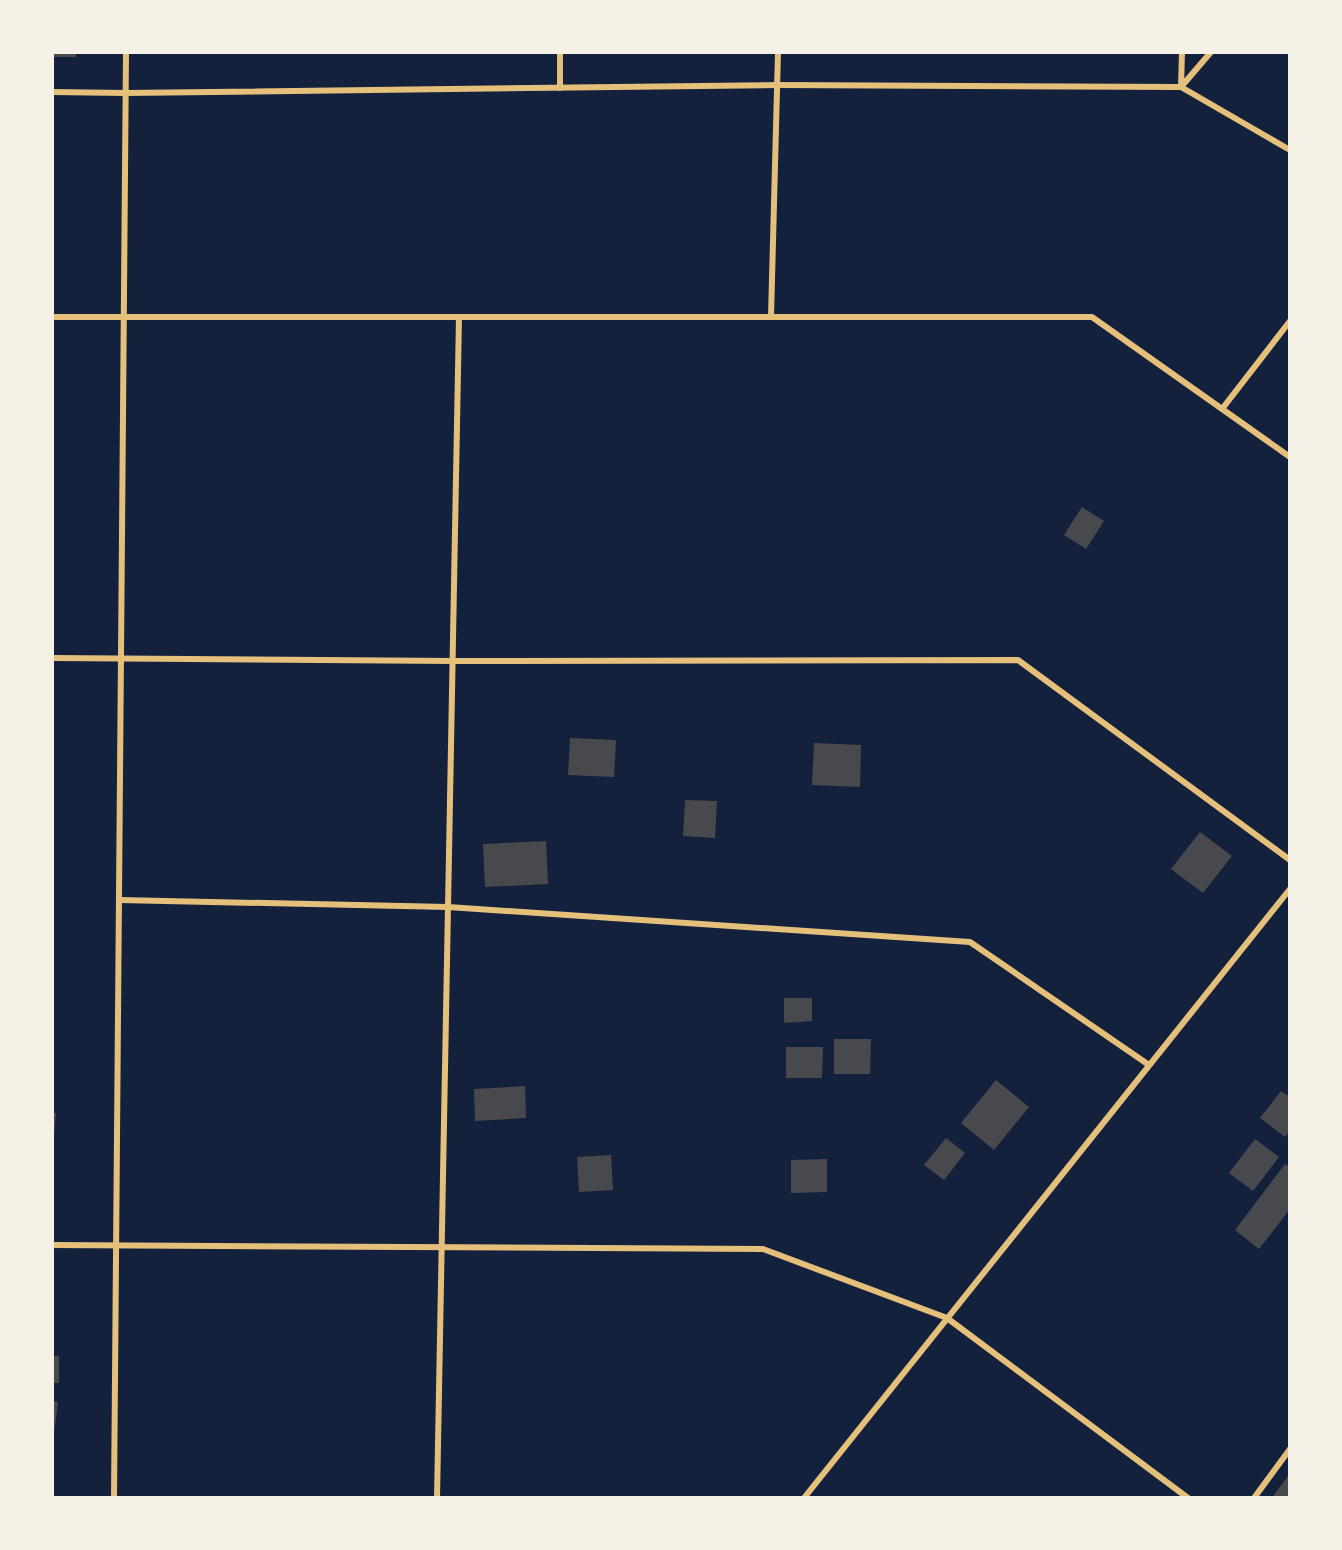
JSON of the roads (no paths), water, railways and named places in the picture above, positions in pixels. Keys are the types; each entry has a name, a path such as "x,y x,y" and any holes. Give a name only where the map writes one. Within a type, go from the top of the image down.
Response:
{"street":[{"path":"114,1497 126,52"},
{"path":"560,52 560,88"},
{"path":"771,317 778,52"},
{"path":"1181,87 1182,52"},
{"path":"1181,87 1211,52"},
{"path":"52,92 778,85 1181,87 1290,150"},
{"path":"52,317 1092,317 1290,457"},
{"path":"437,1497 459,317"},
{"path":"1222,409 1290,321"},
{"path":"52,658 453,661 1018,660 1290,860"},
{"path":"804,1497 1290,889"},
{"path":"119,900 448,907 970,942 1149,1065"},
{"path":"52,1245 763,1249 947,1318 1188,1497"},
{"path":"1254,1497 1290,1449"}]}
